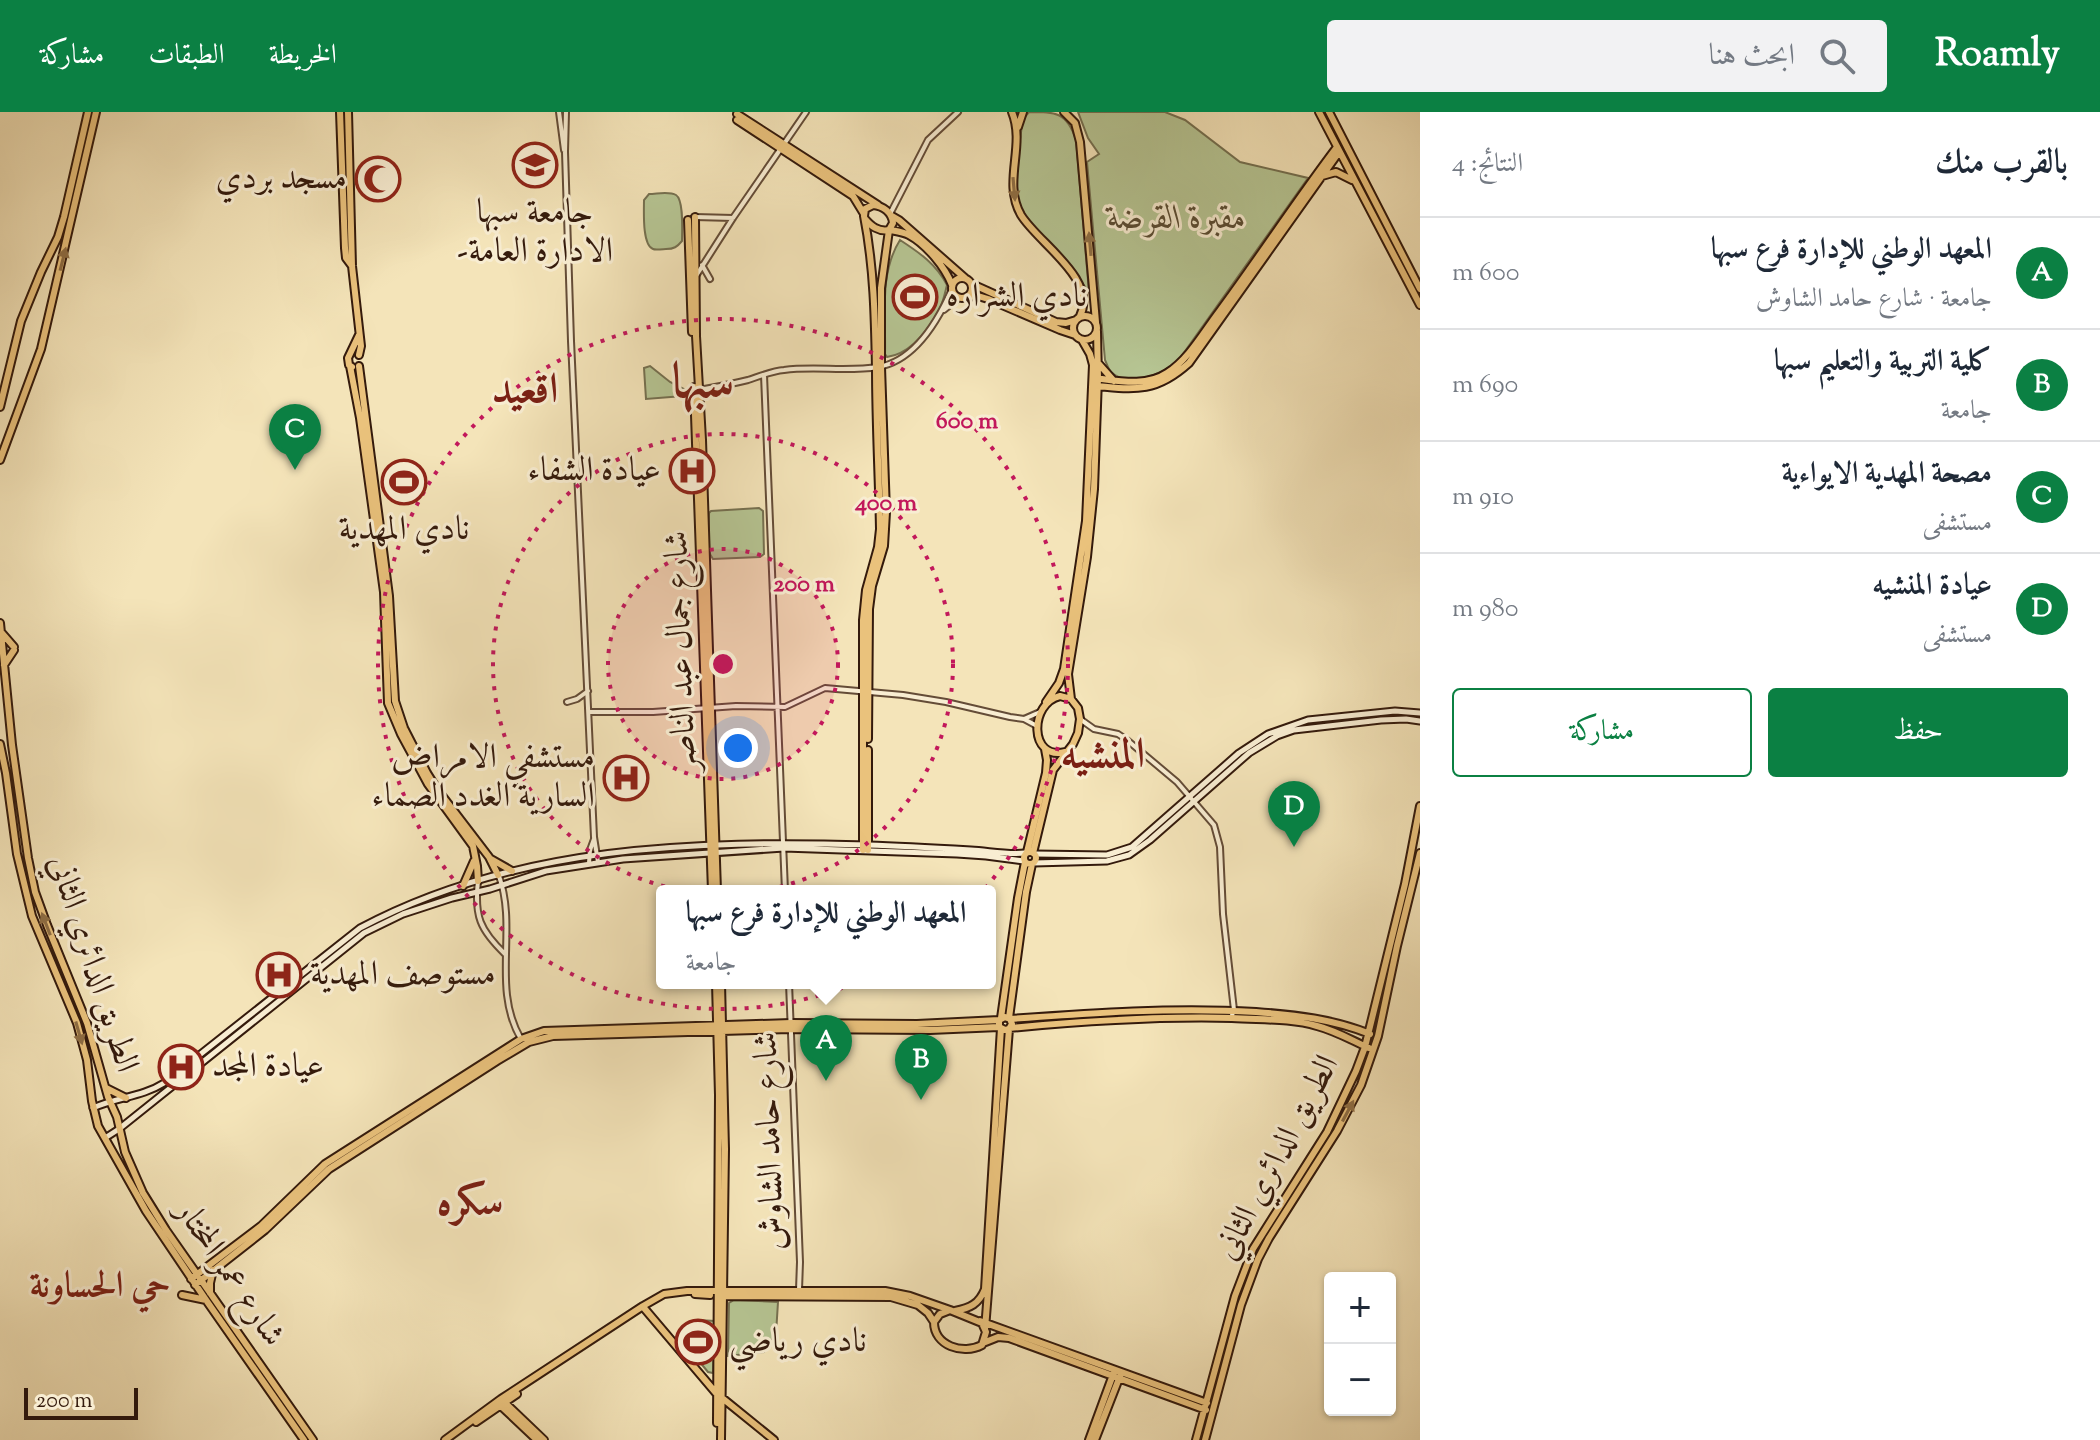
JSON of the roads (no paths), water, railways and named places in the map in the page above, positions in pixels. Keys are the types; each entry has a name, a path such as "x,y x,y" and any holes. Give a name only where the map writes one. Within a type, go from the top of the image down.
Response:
{"main road":[{"path":"0,407 20,328 64,217 88,112"},
{"path":"0,460 45,335 96,112"},
{"path":"340,112 345,248 346,258 352,266"},
{"path":"348,112 352,266 359,334 355,355 348,361 360,418 384,592 388,703 428,784 469,841 475,853 478,881"},
{"path":"1012,112 1017,130"},
{"path":"1023,112 1017,130 1012,183 1015,201 1024,220 1062,262 1082,290 1084,305 1073,327 1075,335"},
{"path":"1064,112 1075,123 1079,135 1098,363 1082,560 1064,669 1041,712 1038,727 1040,743 1045,749 1054,753 1065,752"},
{"path":"1319,112 1420,305"},
{"path":"1329,112 1420,289"},
{"path":"737,117 878,205 972,284 1056,322 1066,323 1089,316 1096,322"},
{"path":"1095,382 1144,381 1166,374 1182,360 1338,150 1346,144"},
{"path":"782,146 853,196 864,216 877,229 910,236 940,262 947,272 954,295 988,299 1082,340 1091,357 1095,382 1091,522 1068,674 1071,699 1078,708 1080,719 1073,744 1052,773 1018,898 1003,1022 985,1289 979,1300 970,1307 940,1314 934,1322"},
{"path":"1095,382 1108,387 1135,389 1161,383 1189,363 1338,150"},
{"path":"1322,176 1336,172 1355,181"},
{"path":"866,848 865,691 869,609 872,586 884,546 886,512 875,300 864,216 869,206 878,205"},
{"path":"878,367 881,288 889,230 893,223 890,214"},
{"name":"شارع جمال عبد الناصر","path":"691,219 714,885"},
{"name":"شارع جمال عبد الناصر","path":"692,278 696,390"},
{"path":"952,287 957,279 965,278"},
{"path":"963,298 972,290 972,284"},
{"path":"1082,340 1093,338 1097,331"},
{"path":"355,355 361,360 359,366 389,596 395,701 437,789 489,857 498,875"},
{"path":"1098,363 1114,381"},
{"path":"350,366 359,366"},
{"path":"1096,397 1108,387"},
{"name":"الطريق الدائري الثاني","path":"0,623 12,745 35,892 87,1023 119,1129"},
{"path":"1,632 14,648 4,665"},
{"path":"1046,702 1060,696 1071,699"},
{"path":"401,719 407,709"},
{"path":"1192,798 1251,744 1284,727 1308,720 1384,712 1420,713"},
{"path":"93,1108 142,1094 164,1083 360,928 392,911 498,875 589,855 598,858 784,846 1029,858 1099,855 1124,850 1139,842 1249,753 1277,736 1294,730 1381,720 1420,721"},
{"name":"الطريق الدائري الثاني","path":"0,744 17,854 32,916 77,1023 87,1060 93,1108 104,1139"},
{"path":"1029,858 1046,773 1045,749"},
{"name":"الطريق الدائري الثاني","path":"1205,1440 1235,1296 1253,1249 1327,1132 1365,1047 1405,884 1420,806"},
{"path":"463,886 473,868 475,853"},
{"name":"الطريق الدائري الثاني","path":"1196,1440 1210,1407 1258,1259 1347,1114 1361,1085 1378,1036 1420,853"},
{"path":"489,857 512,871"},
{"path":"104,1139 364,933 403,914 452,898 546,871 589,863 598,858"},
{"path":"718,989 725,1149 716,1374 719,1394"},
{"path":"196,1280 265,1230 329,1169 523,1041 553,1036 791,1026 1003,1022 1130,1012 1234,1010 1300,1015 1378,1036"},
{"path":"1003,1022 1005,1030 1160,1017 1298,1022 1340,1033 1374,1049"},
{"path":"983,1343 989,1306 1009,1028"},
{"path":"106,1088 126,1098"},
{"name":"شارع عمر المختار","path":"119,1129 125,1152 143,1193 188,1261 206,1300 304,1440"},
{"name":"شارع عمر المختار","path":"104,1139 146,1211 196,1280 210,1293 313,1440"},
{"path":"115,1156 125,1152"},
{"path":"188,1261 211,1268"},
{"path":"210,1293 211,1268"},
{"path":"448,1440 659,1296 681,1291 718,1294"},
{"path":"501,1403 665,1297 686,1294 893,1291 1210,1407"},
{"path":"798,1293 900,1299 918,1305 934,1322 936,1335 945,1343 966,1350 998,1337 1009,1338 1118,1373"},
{"path":"718,1294 719,1440"},
{"path":"182,1295 206,1300"},
{"path":"989,1306 1001,1328"},
{"path":"644,1308 719,1394 774,1440"},
{"path":"1092,1440 1118,1373"},
{"path":"704,1378 716,1374"},
{"path":"501,1403 537,1440"},
{"path":"501,1403 544,1440"}],"street":[{"path":"559,112 565,152"},
{"path":"566,112 571,341 594,837 598,858"},
{"path":"692,278 806,112"},
{"path":"890,214 928,140 958,112"},
{"path":"691,219 733,218"},
{"path":"702,265 710,279"},
{"path":"696,390 727,386 780,370 878,367 899,360 910,352 942,311 952,287"},
{"path":"942,311 963,298"},
{"path":"764,375 785,885"},
{"path":"698,379 710,387"},
{"path":"589,712 789,706 825,688 946,702 1024,719 1038,727"},
{"path":"567,702 588,691"},
{"path":"1024,719 1041,712"},
{"path":"1080,719 1094,729 1122,737 1192,798 1214,825 1220,847 1223,914 1234,1010 1231,1018"},
{"path":"1078,733 1094,729"},
{"path":"589,863 594,837"},
{"path":"498,875 508,931 505,954 508,1001 512,1021 523,1041"},
{"path":"478,881 479,919 486,934 505,954"},
{"name":"شارع حامد الشاوش","path":"789,989 800,1262 798,1293"}],"place":[{"name":"جامعة سبها -الادارة العامة","path":"535,165"},
{"name":"مسجد بردي","path":"378,179"},
{"name":"نادي الشراره","path":"915,297"},
{"name":"مصحة المهدية الايواءية","path":"295,470"},
{"name":"عيادة الشفاء","path":"692,471"},
{"name":"نادي المهدية","path":"404,482"},
{"name":"مستشفي الامراض السارية الغدد الصماء","path":"626,778"},
{"name":"عيادة المنشيه","path":"1294,847"},
{"name":"مستوصف المهدية","path":"279,975"},
{"name":"عيادة المجد","path":"181,1067"},
{"name":"المعهد الوطني للإدارة فرع سبها","path":"826,1081"},
{"name":"كلية التربية والتعليم سبها","path":"921,1100"},
{"name":"نادي رياضي","path":"698,1342"}],"district":[{"name":"سبها","path":"703,385"},
{"name":"اقعيد","path":"525,392"},
{"name":"المنشيه","path":"1103,757"},
{"name":"سكره","path":"470,1204"},
{"name":"حي الحساونة","path":"100,1287"}],"park label":[{"name":"مقبرة القرضة","path":"1177,219"}]}
